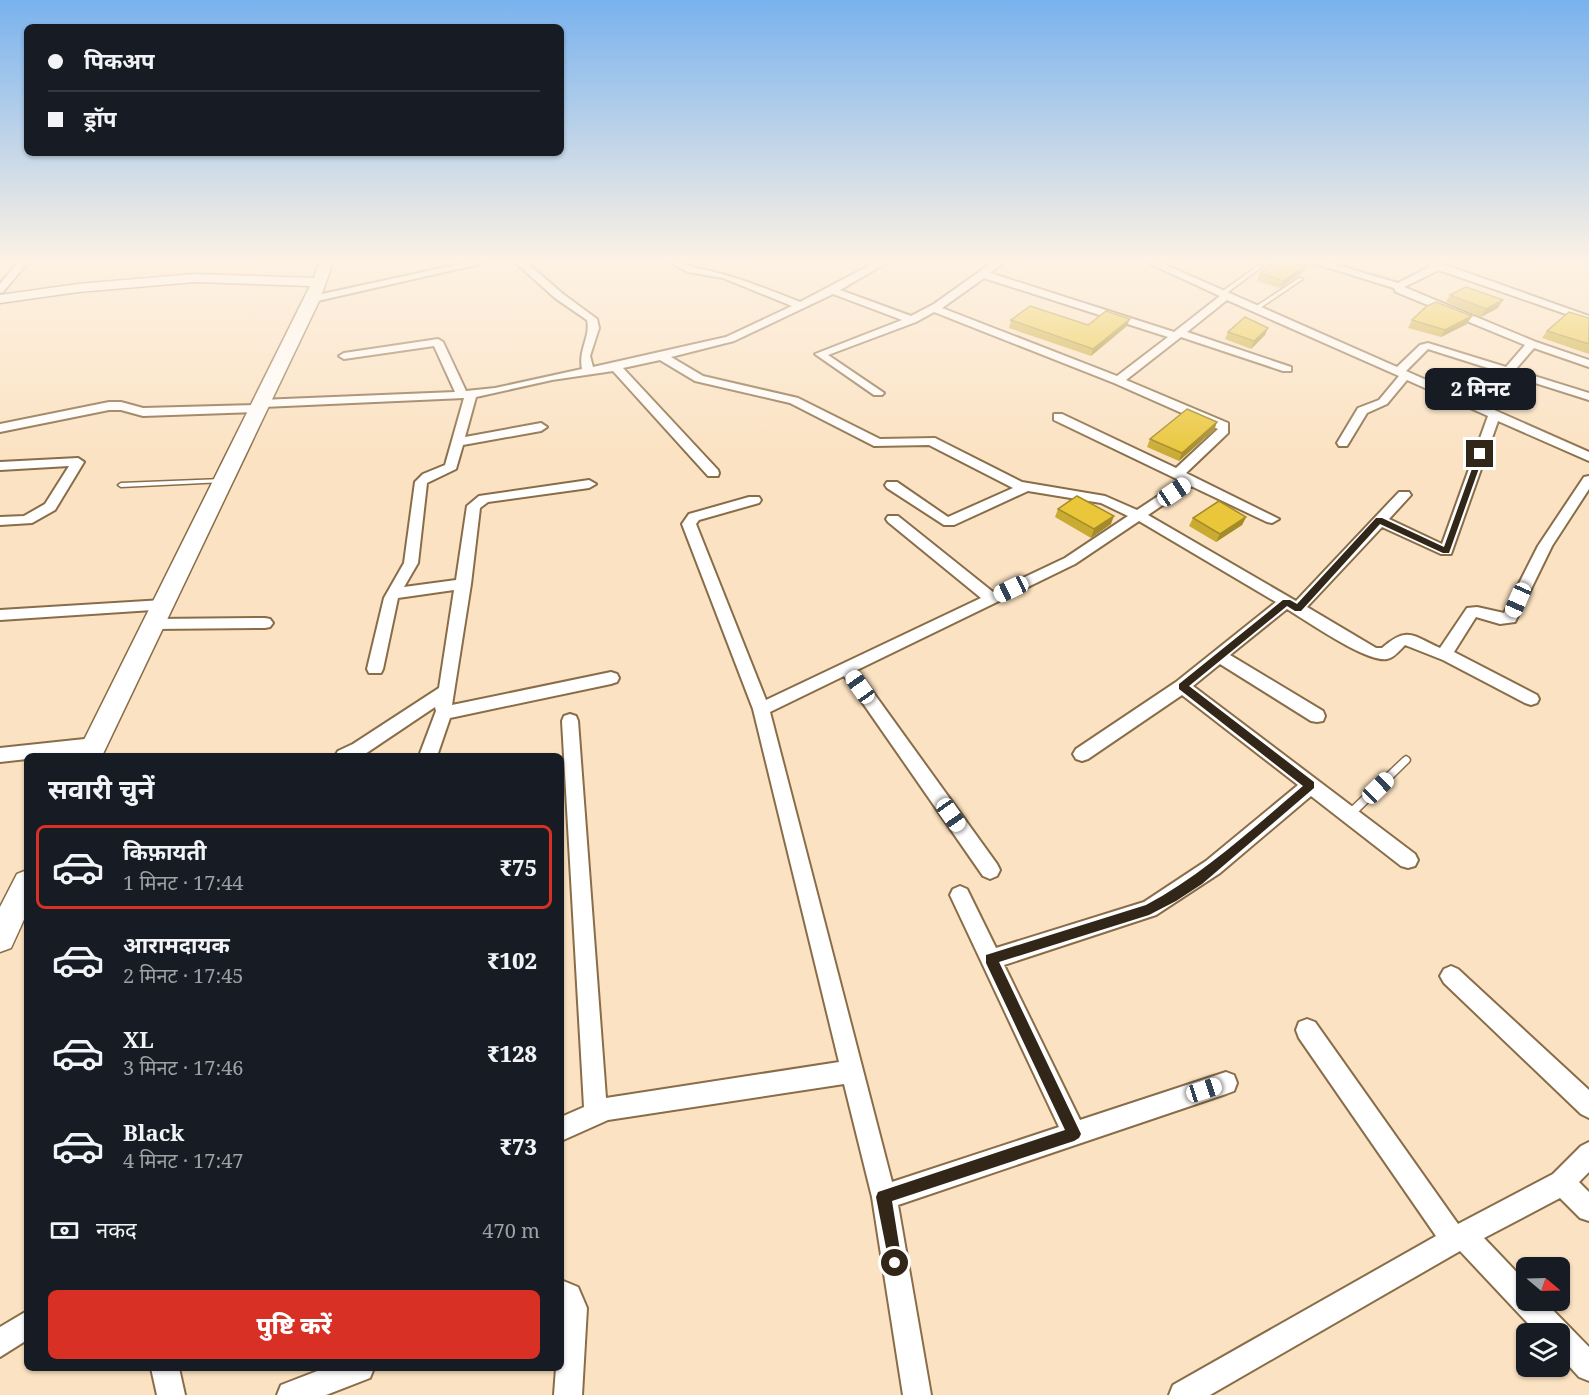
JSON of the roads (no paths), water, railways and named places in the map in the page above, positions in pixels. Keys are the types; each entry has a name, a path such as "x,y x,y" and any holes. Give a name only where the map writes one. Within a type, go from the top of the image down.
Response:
{"main road":[{"path":"92,750 298,327"},
{"path":"0,938 24,889"}],"street":[{"path":"588,371 585,356 594,327"},
{"path":"0,428 109,406 121,406 143,412 466,395 616,367 730,339 756,327"},
{"path":"878,393 820,354 893,327"},
{"path":"761,709 1070,561 1138,516 1184,477 1224,430 1224,426 1118,381 981,327"},
{"path":"1153,327 1287,369"},
{"path":"1118,381 1187,327"},
{"path":"1296,327 1589,457"},
{"path":"1489,327 1589,364"},
{"path":"344,356 438,342 466,395 451,466 448,471 429,476 421,483 411,563 393,594 375,669"},
{"path":"1508,371 1532,344"},
{"path":"1343,443 1362,411 1383,402 1402,374 1424,347 1428,346 1589,397"},
{"path":"660,355 699,379 794,400 878,443 931,441 1025,487 1105,501 1138,516 1373,653 1385,654 1401,640 1406,639 1444,654 1531,699"},
{"path":"616,367 712,474"},
{"path":"1379,520 1446,551 1494,415"},
{"path":"1058,417 1272,519"},
{"path":"458,441 541,427"},
{"path":"0,466 78,462 50,507 27,520 0,521"},
{"path":"1444,654 1472,612 1478,611 1504,620 1510,618 1546,541 1589,480"},
{"path":"429,753 444,711 474,506 478,501 589,484"},
{"path":"892,485 943,520 950,522 1025,487"},
{"path":"1082,754 1182,686 1219,656 1292,605 1404,495"},
{"path":"754,500 694,517 689,524 761,709 884,1197 917,1395"},
{"path":"893,519 992,599"},
{"path":"393,594 464,584"},
{"path":"0,615 163,605"},
{"path":"154,624 265,623"},
{"path":"1219,656 1317,716"},
{"path":"847,668 990,870"},
{"path":"444,711 450,712 611,678"},
{"path":"1182,686 1408,860"},
{"path":"350,753 447,691"},
{"path":"570,721 596,1113"},
{"path":"37,753 92,750"},
{"path":"0,755 24,754"},
{"path":"991,959 1149,909 1172,897 1198,880 1311,785"},
{"path":"960,895 1074,1134"},
{"path":"1451,976 1589,1106"},
{"path":"1307,1030 1459,1237 1546,1323"},
{"path":"564,1128 596,1113 660,1100 853,1071"},
{"path":"884,1197 1226,1083"},
{"path":"1183,1395 1459,1237 1562,1183 1589,1154"},
{"path":"1562,1183 1589,1209"},
{"path":"564,1294 569,1296 574,1308 568,1395"},
{"path":"0,1343 24,1326"},
{"path":"1570,1347 1589,1367"},
{"path":"166,1371 171,1395"},
{"path":"291,1395 352,1371"}],"lane":[{"path":"121,485 223,481"},
{"path":"1349,815 1406,760"}]}
